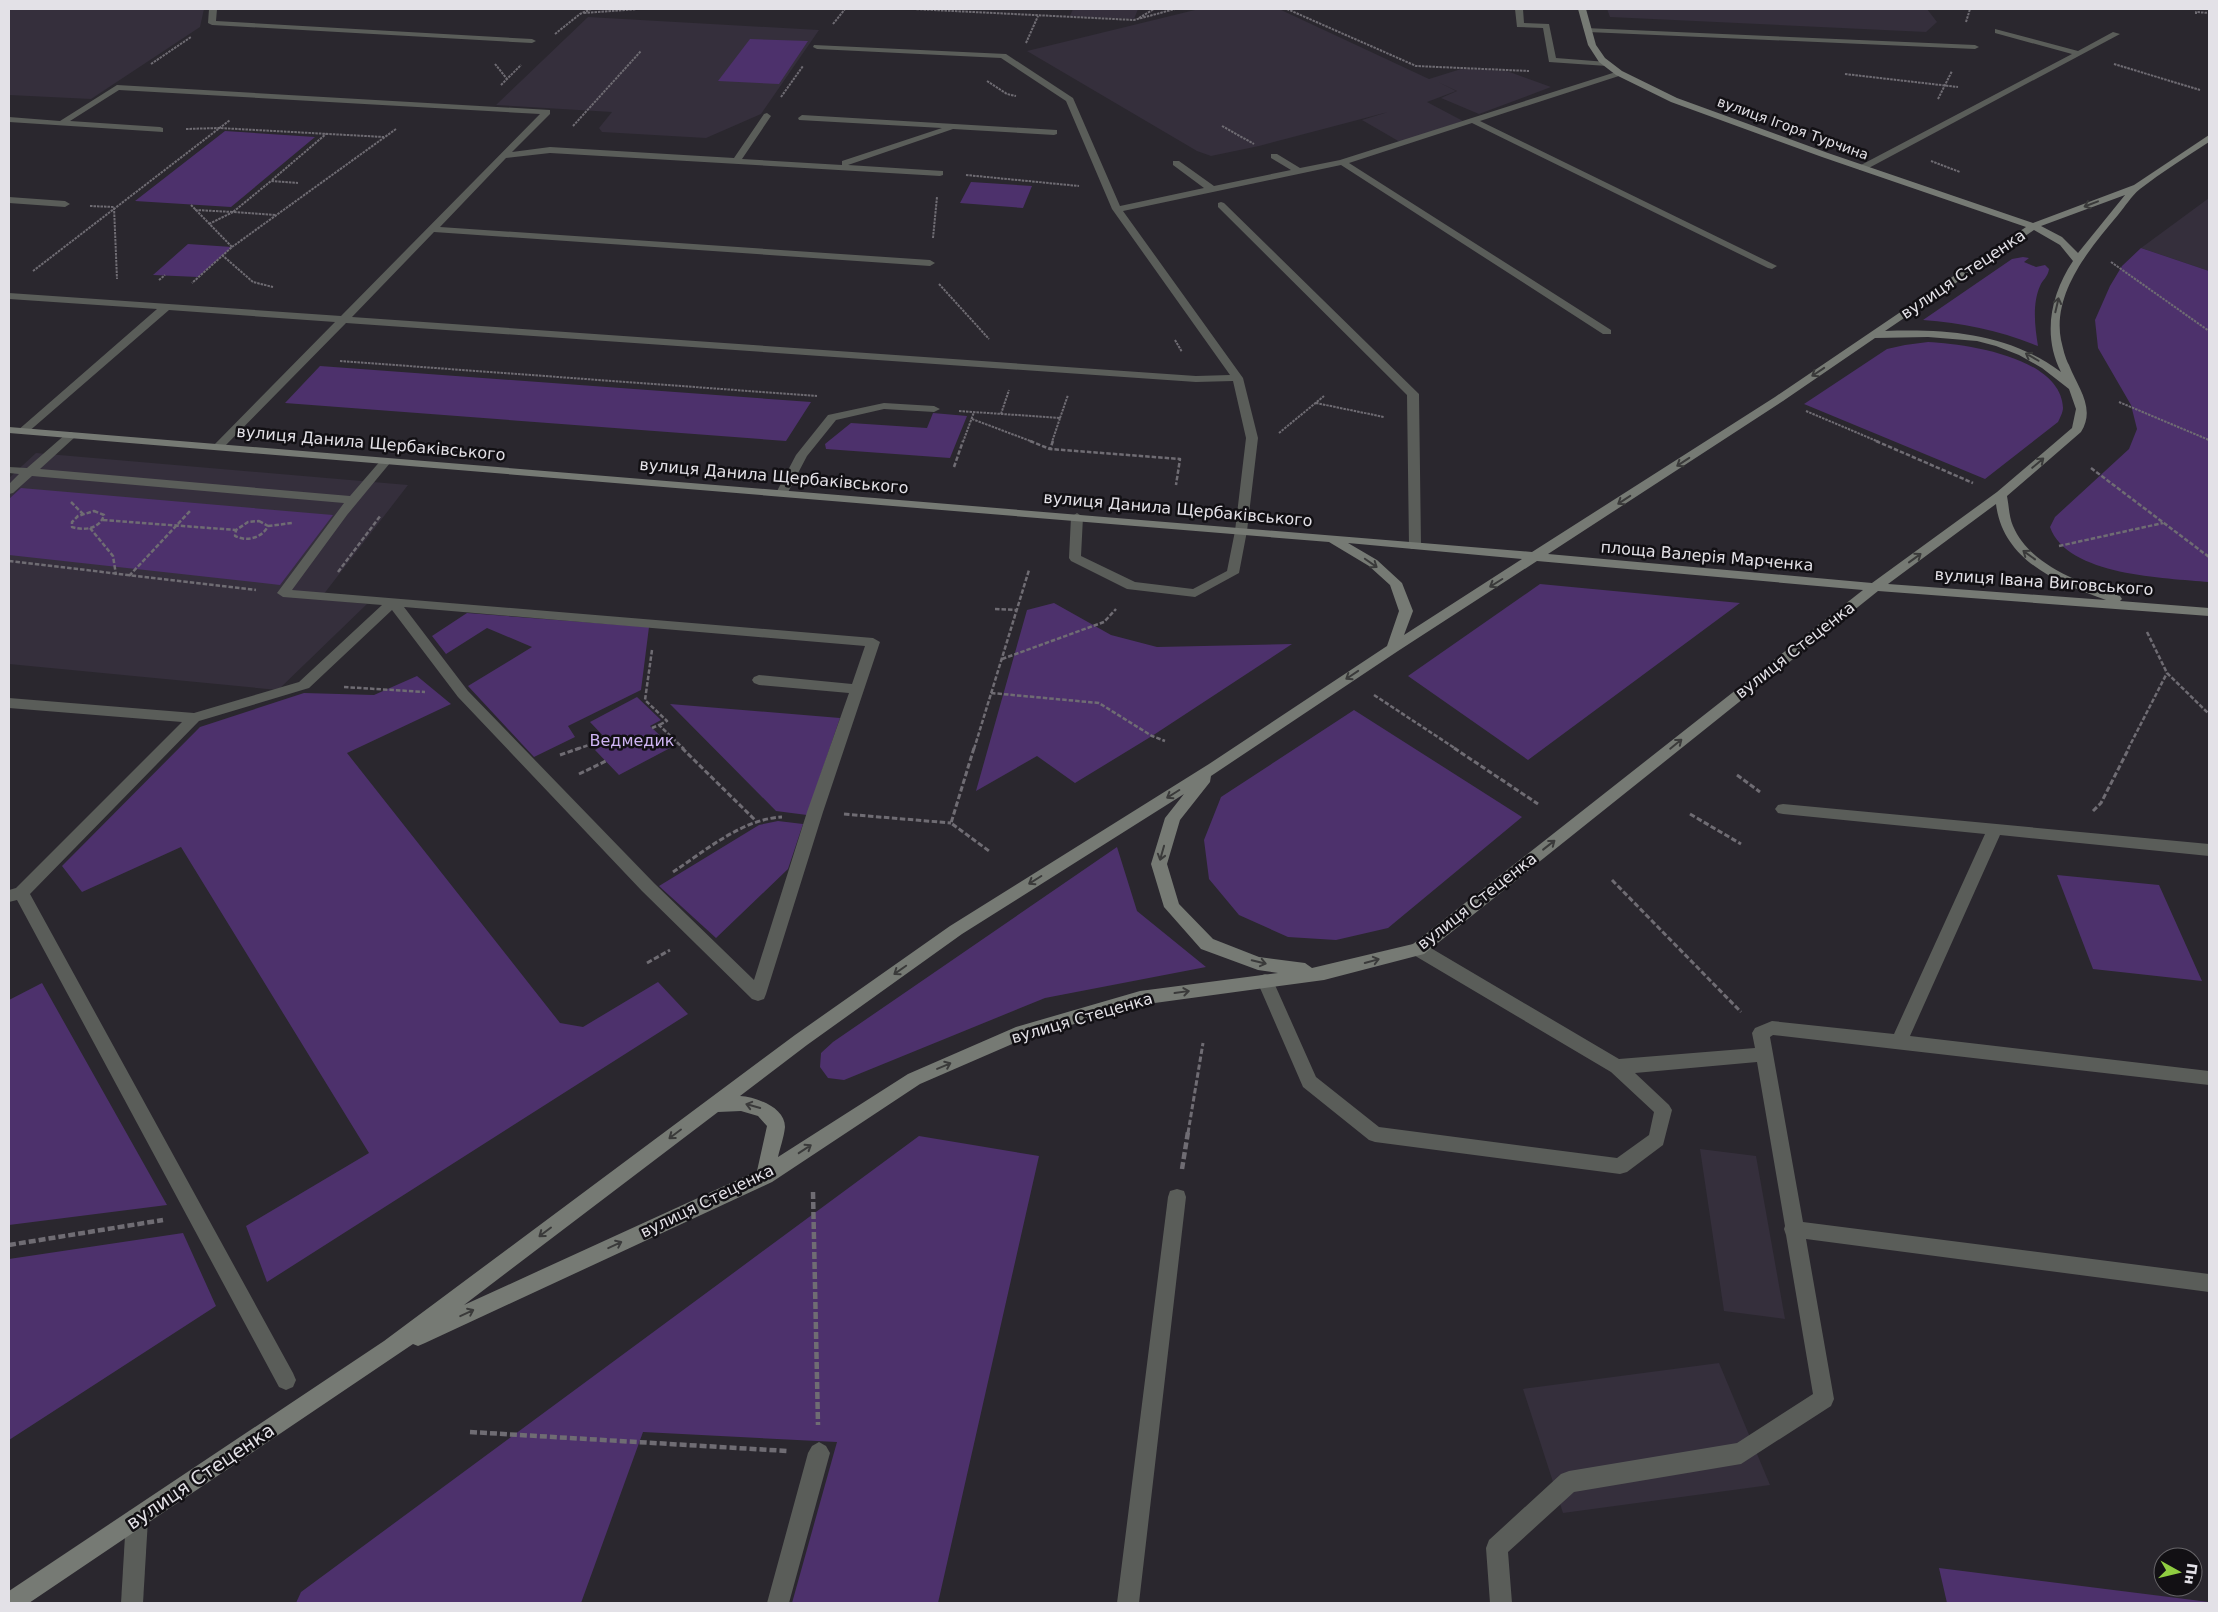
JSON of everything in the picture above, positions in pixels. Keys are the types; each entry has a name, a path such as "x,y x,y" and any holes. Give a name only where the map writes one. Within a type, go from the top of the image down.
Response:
{"main road":[{"name":"вулиця Ігоря Турчина","path":"1582,9 1592,45 1602,60 1620,74 1674,100 1862,168 2033,226 2063,241 2071,249 2077,260"},
{"name":"вулиця Стеценка","path":"10,1603 391,1348 714,1105 956,930 1214,768 1393,648 1771,405 2033,226 2136,187 2209,138"},
{"name":"вулиця Стеценка","path":"391,1348 765,1176 914,1079 1022,1032 1140,998 1324,973 1418,949 1875,587 2001,495 2077,430 2082,415 2080,402 2061,360 2054,319 2058,298 2068,274 2077,260 2136,187"},
{"path":"1872,336 1922,333 1955,334 1989,340 2023,352 2050,368 2072,385"},
{"name":"вулиця Данила Щербаківського","path":"9,430 1330,538 1537,557"},
{"path":"2001,495 2006,526 2023,552 2055,573 2095,592 2135,606"},
{"path":"1330,538 1373,563 1396,583 1406,610 1393,648"},
{"name":"площа Валерія Марченка","path":"1537,557 1875,587"},
{"name":"вулиця Івана Виговського","path":"1875,587 2209,612"},
{"path":"1214,768 1173,818 1159,864 1172,907 1207,944 1258,963 1324,973"},
{"path":"714,1105 740,1103 758,1106 770,1113 776,1125 765,1176"}],"street":[{"path":"213,9 212,22 532,40"},
{"path":"1519,9 1520,25 1546,26 1552,60 1607,64"},
{"path":"1588,30 1975,47"},
{"path":"1998,31 2073,55"},
{"path":"1862,168 2116,34"},
{"path":"817,47 1003,56 1070,100 1117,209 1238,378 1252,438 1241,531 1232,573 1195,593 1132,586 1075,558 1077,517"},
{"path":"1117,209 1342,162 1620,74"},
{"path":"62,123 117,87 547,112 218,447"},
{"path":"736,161 767,116"},
{"path":"802,118 1054,132"},
{"path":"9,120 160,130"},
{"path":"1474,121 1772,266"},
{"path":"837,166 956,127"},
{"path":"505,156 550,150 940,173"},
{"path":"1274,156 1299,171"},
{"path":"1342,162 1607,332"},
{"path":"1176,163 1213,190"},
{"path":"9,200 65,204"},
{"path":"1221,206 1413,394 1415,546"},
{"path":"432,229 930,263"},
{"path":"9,296 1025,368 1196,379 1238,378"},
{"path":"23,431 165,308"},
{"path":"782,493 802,455 832,417 884,406 934,409"},
{"path":"9,490 70,435"},
{"path":"283,593 353,500 386,461"},
{"path":"9,470 353,500"},
{"path":"283,593 393,602 873,642 814,816 758,994 648,888 463,694 393,602"},
{"path":"9,703 194,718 304,685 393,602"},
{"path":"759,680 856,689"},
{"path":"194,718 15,894 196,1214 286,1380"},
{"path":"1783,809 2209,850"},
{"path":"1899,1042 1995,829"},
{"path":"1265,981 1310,1082 1375,1134 1620,1166 1656,1139 1663,1110 1617,1067 1418,949"},
{"path":"1501,1603 1498,1548 1569,1482 1741,1453 1824,1399 1760,1033 1772,1028 2209,1078"},
{"path":"1617,1067 1764,1054"},
{"path":"1128,1603 1177,1197"},
{"path":"1793,1230 2209,1283"},
{"path":"778,1603 819,1453"},
{"path":"132,1603 137,1519"}],"path":[{"path":"580,14 638,9"},
{"path":"913,9 1134,20 1175,9"},
{"path":"1134,20 1154,9"},
{"path":"1287,9 1416,66 1529,71"},
{"path":"2196,14 2196,12 2209,13"},
{"path":"117,87 212,22"},
{"path":"550,150 641,51"},
{"path":"2073,55 2114,64 2200,90"},
{"path":"1845,74 2001,94"},
{"path":"984,78 1007,94 1017,96"},
{"path":"31,272 262,95"},
{"path":"165,308 232,247 429,105"},
{"path":"1222,126 1274,156"},
{"path":"160,130 219,128 384,138"},
{"path":"209,224 233,212 326,134"},
{"path":"940,173 1085,186"},
{"path":"271,181 298,183"},
{"path":"65,204 114,207"},
{"path":"191,205 232,247"},
{"path":"114,207 118,304"},
{"path":"195,210 276,215"},
{"path":"222,255 253,282 281,289"},
{"path":"2111,262 2209,331"},
{"path":"304,358 822,397"},
{"path":"1252,438 1282,432 1324,396"},
{"path":"2119,402 2209,440"},
{"path":"1316,403 1414,422"},
{"path":"1799,408 1978,485"},
{"path":"934,409 1060,418 1050,449"},
{"path":"954,467 974,412"},
{"path":"972,419 1050,449 1180,460 1176,484"},
{"path":"2091,468 2209,557"},
{"path":"129,577 195,506"},
{"path":"103,520 105,517 103,512 94,511 78,516 72,522 72,527 90,528 103,520 236,530 243,524 254,522 263,522 268,526 262,535 246,540 237,538 236,530"},
{"path":"320,596 381,515"},
{"path":"2057,546 2164,523"},
{"path":"90,528 113,556 116,575"},
{"path":"9,561 129,577 283,593"},
{"path":"951,823 1029,570"},
{"path":"995,609 1017,610"},
{"path":"1002,659 1104,622 1116,609"},
{"path":"652,728 667,721 645,700 656,624"},
{"path":"2145,627 2167,673 2209,714"},
{"path":"2067,836 2102,803 2167,673"},
{"path":"304,685 463,694"},
{"path":"991,693 1099,703 1152,736 1164,741"},
{"path":"1374,695 1538,804"},
{"path":"659,725 756,821"},
{"path":"530,765 607,739"},
{"path":"1690,814 1741,844"},
{"path":"648,888 756,821 776,816 814,816 951,823 989,851"},
{"path":"1612,880 1760,1033"},
{"path":"1177,1197 1203,1042"},
{"path":"470,1432 819,1453 813,1192"},
{"path":"9,1245 196,1214"}],"shaded area":[{"path":"9,9 204,9 200,27 91,99 9,95"},
{"path":"1073,9 1138,9 1134,19 1070,16"},
{"path":"1199,9 1279,9 1429,79 1461,69 1507,71 1551,87 1479,114 1441,98 1457,91 1438,82 1456,91 1427,102 1463,121 1400,142 1362,120 1388,112 1259,146 1211,156 1197,151 1027,51"},
{"path":"1607,9 1927,9 1937,22 1926,32 1610,17"},
{"path":"588,17 819,30 761,114 706,138 602,132 599,128 612,112 496,105"},
{"path":"2209,198 2209,271 2141,248"},
{"path":"36,453 408,485 320,599 367,604 278,690 9,664 9,478"},
{"path":"1700,1149 1756,1156 1785,1319 1724,1311"},
{"path":"1719,1363 1770,1485 1563,1513 1523,1389"}],"green space":[{"path":"750,39 808,41 779,84 718,81"},
{"path":"225,131 315,137 231,207 135,201"},
{"path":"971,182 1032,186 1023,208 960,203"},
{"path":"188,244 232,247 198,277 153,275"},
{"path":"2141,248 2209,271 2209,582 2144,576 2096,565 2076,556 2060,543 2050,527 2055,517 2129,449 2137,429 2131,405 2098,348 2095,320 2110,286 2122,266"},
{"path":"2029,258 2024,262 2036,267 2045,265 2049,269 2037,293 2036,300 2035,324 2038,346 1982,328 1923,320 2012,259"},
{"path":"1928,342 1987,350 2029,365 2046,376 2058,391 2063,408 2058,422 1985,479 1804,404 1887,349"},
{"path":"320,366 811,402 786,441 285,403"},
{"path":"933,413 967,416 950,458 826,449 825,444 851,423 927,428"},
{"path":"21,488 333,515 280,585 9,555 9,499"},
{"path":"1540,584 1740,603 1528,760 1408,676"},
{"path":"1054,603 1111,635 1157,647 1292,644 1152,736 1075,783 1037,756 976,791 1027,610"},
{"path":"467,613 649,627 641,690 568,726 575,737 534,757 468,686 532,647 487,628 446,654 432,636"},
{"path":"417,676 451,704 347,753 560,1023 583,1027 658,982 688,1014 267,1282 246,1226 369,1153 181,847 82,892 62,866 200,727 304,693 374,695"},
{"name":"Ведмедик","path":"637,697 661,720 650,726 672,747 619,775 595,750 609,742 590,722"},
{"path":"670,704 840,718 807,815 776,811"},
{"path":"1354,710 1522,817 1388,928 1336,940 1288,937 1239,915 1209,879 1204,840 1221,797"},
{"path":"778,821 803,824 788,869 716,938 659,886 759,825"},
{"path":"1117,847 1137,911 1206,967 1045,998 844,1080 828,1078 820,1067 821,1053 833,1042"},
{"path":"2057,875 2159,885 2202,981 2093,969"},
{"path":"42,983 167,1205 9,1225 9,1000"},
{"path":"919,1136 1039,1156 938,1603 792,1603 837,1442 643,1432 581,1603 296,1603 301,1592"},
{"path":"183,1233 216,1306 9,1440 9,1259"},
{"path":"1939,1568 2153,1595 2153,1597 2209,1602 2209,1603 1947,1603"}]}
